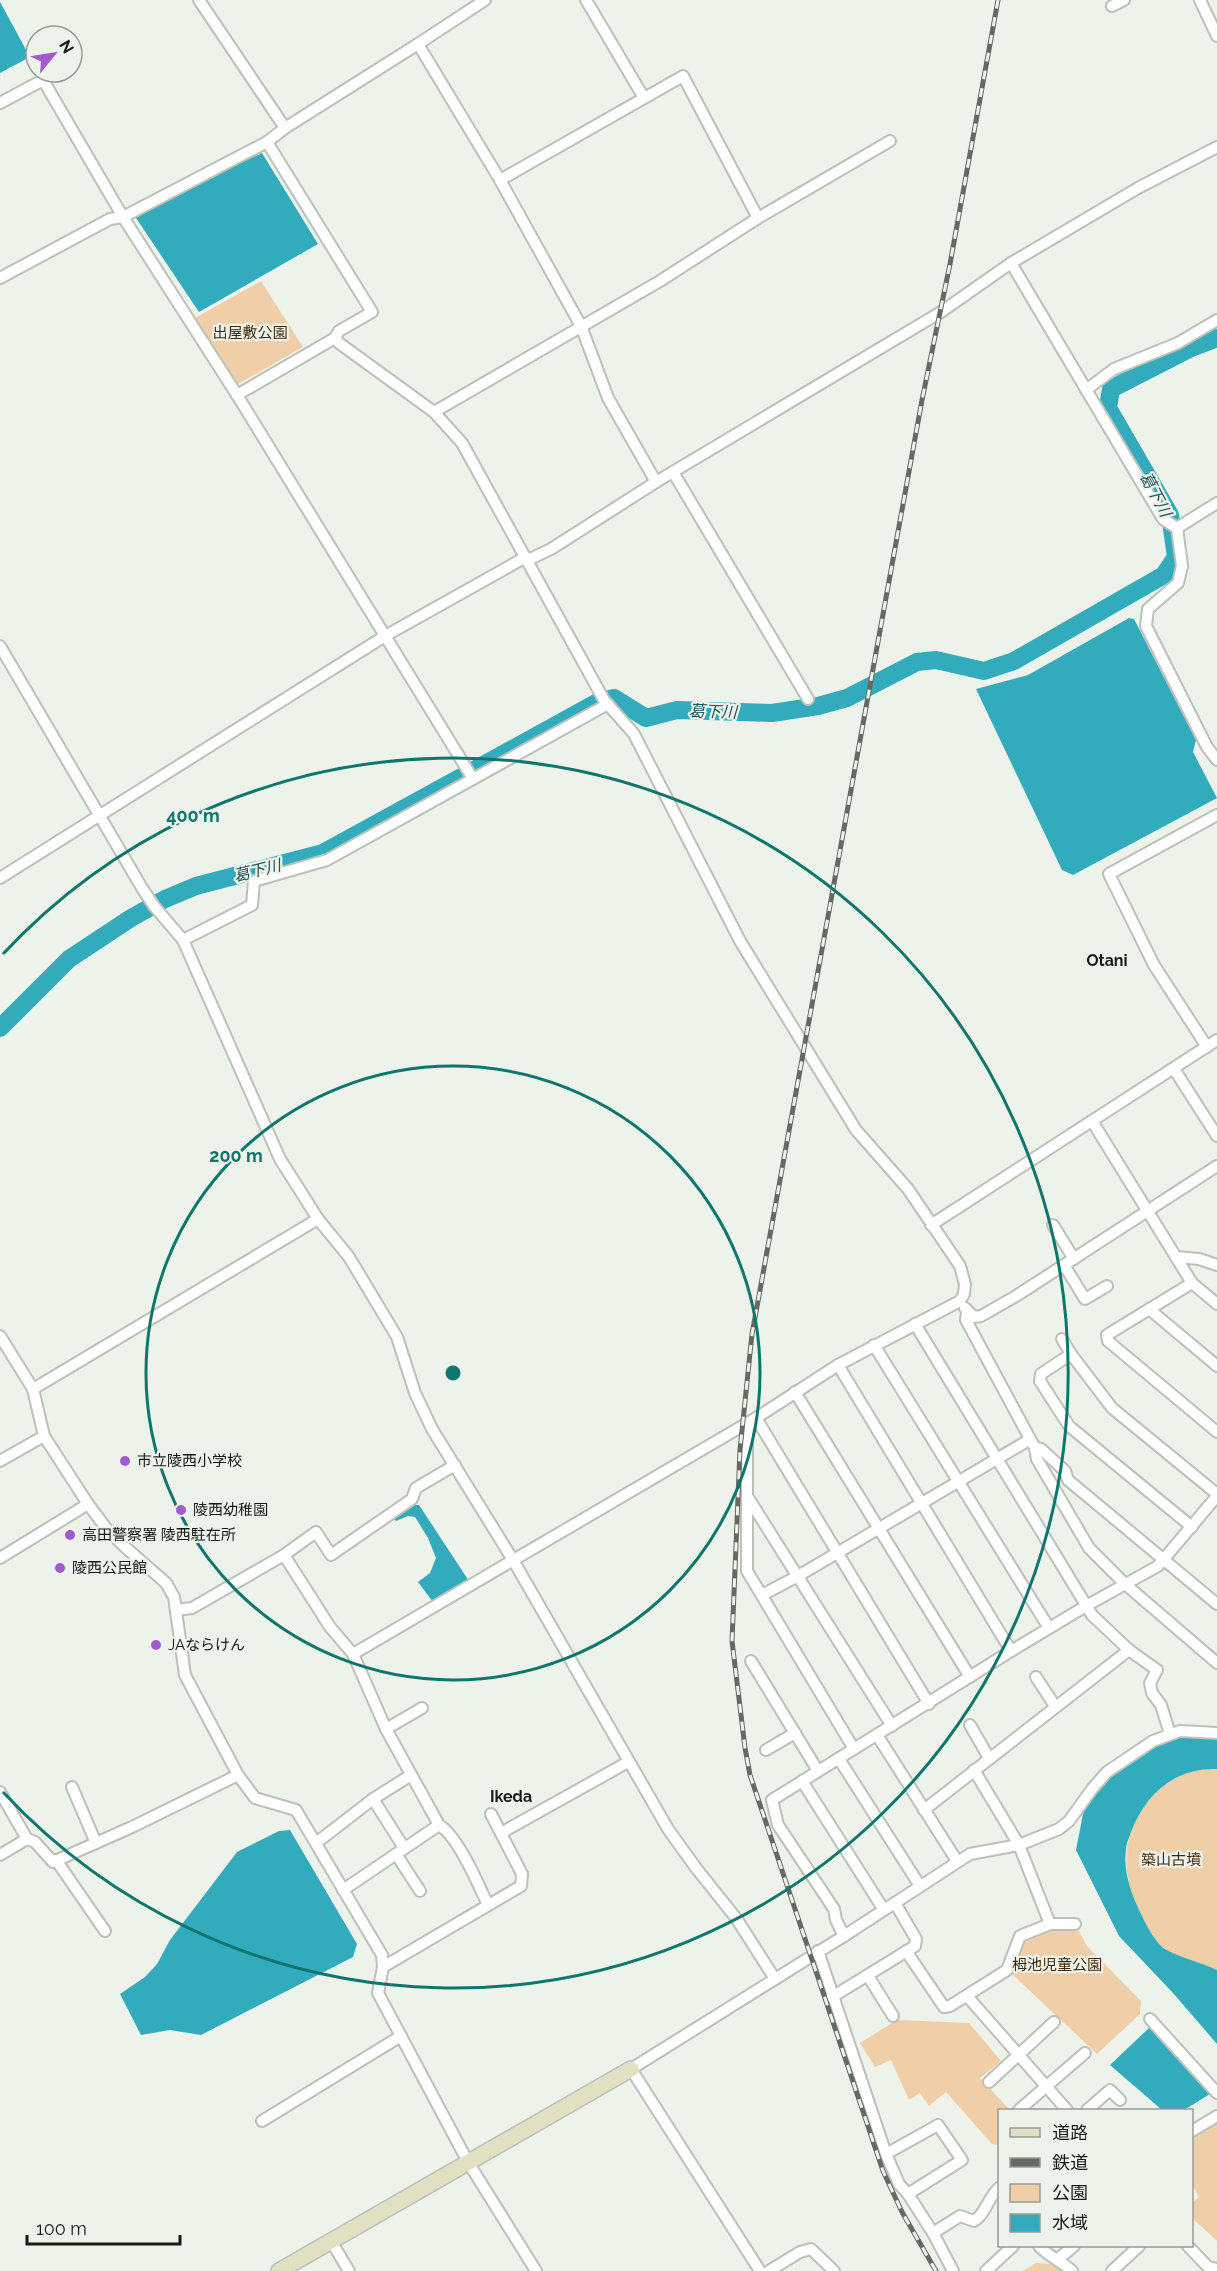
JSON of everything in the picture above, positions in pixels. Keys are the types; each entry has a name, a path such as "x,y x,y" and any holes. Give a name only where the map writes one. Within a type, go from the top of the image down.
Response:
{"street":[{"path":"199,0 285,128"},
{"path":"0,278 110,219 123,217 267,142 285,128 485,0"},
{"path":"586,0 644,98"},
{"path":"1112,6 1124,0"},
{"path":"1200,0 1217,36"},
{"path":"418,44 500,180 581,326 608,398 656,482"},
{"path":"500,180 683,76 758,218"},
{"path":"0,103 43,80 123,217 237,395 473,778"},
{"path":"434,412 660,281 758,218 890,141"},
{"path":"237,395 335,338 339,331 372,312 267,142"},
{"path":"0,878 385,636 527,559 551,549 656,482 941,312 1011,262 1137,188 1217,147"},
{"path":"1011,262 1163,519 1177,528 1182,566 1178,583 1148,609 1146,626 1207,747 1217,760"},
{"path":"1086,390 1114,369 1178,342 1217,320"},
{"path":"335,338 434,412 462,443 608,704 634,734 740,941 856,1130 908,1188 960,1266 965,1284 960,1302 838,1365 753,1419 353,1654"},
{"path":"673,472 808,699"},
{"path":"1177,528 1217,503"},
{"path":"0,646 142,888 183,940 280,1159 318,1219 349,1257 397,1337 415,1393 432,1429 513,1560 668,1829 696,1869 736,1918 775,1979"},
{"path":"183,940 252,905 254,881 327,860 608,704"},
{"path":"931,1225 1212,1044 1154,965 1108,874 1217,814"},
{"path":"1174,1069 1217,1136"},
{"path":"1092,1120 1192,1283 1215,1298"},
{"path":"960,1302 974,1317 981,1316 1217,1166"},
{"path":"33,1389 318,1219"},
{"path":"1053,1225 1085,1299 1107,1286"},
{"path":"1176,1257 1199,1259 1217,1265"},
{"path":"1192,1283 1107,1335 1108,1341 1217,1432"},
{"path":"1149,1309 1217,1366"},
{"path":"968,1312 966,1320 1032,1444 1037,1459 1089,1548 1125,1584 1217,1663"},
{"path":"915,1324 1092,1615 1129,1650 1157,1670 1150,1683 1152,1693 1161,1705 1170,1734"},
{"path":"0,1336 33,1389 44,1436 88,1504 106,1528 166,1583 174,1597 185,1675 238,1775 255,1798 296,1810 382,1955 383,1967 378,1993 468,2162 536,2271"},
{"path":"844,1936 836,1920 834,1909 778,1825 772,1800 1048,1628 1158,1566 1217,1495 1112,1408 1062,1339"},
{"path":"874,1345 1048,1628"},
{"path":"1071,1354 1041,1374 1040,1381 1069,1425 1192,1527"},
{"path":"838,1365 1011,1651"},
{"path":"795,1392 970,1677"},
{"path":"753,1419 747,1432 747,1572 854,1749"},
{"path":"753,1419 929,1704"},
{"path":"0,1461 44,1436"},
{"path":"762,1595 996,1459 1032,1444"},
{"path":"1032,1444 1041,1449 1065,1472 1068,1480 1217,1604"},
{"path":"176,1610 192,1608 284,1555 316,1532 331,1555 412,1499 416,1488 454,1465"},
{"path":"747,1496 892,1726"},
{"path":"0,1558 88,1504"},
{"path":"284,1555 330,1627 353,1654 386,1729 440,1825 447,1829 467,1862 488,1905"},
{"path":"924,1810 1129,1650"},
{"path":"752,1660 818,1771"},
{"path":"1036,1677 1055,1706"},
{"path":"386,1729 422,1708"},
{"path":"970,1725 989,1758"},
{"path":"279,2271 631,2068 896,1903 957,1861 970,1854 1018,1845 1059,1830 1069,1821 1107,1772 1139,1749 1180,1731 1217,1733"},
{"path":"766,1750 795,1733"},
{"path":"877,1735 957,1861"},
{"path":"839,1759 920,1886"},
{"path":"501,1833 628,1761"},
{"path":"974,1770 1018,1845 1050,1924"},
{"path":"0,1792 27,1839 35,1842 53,1862 238,1775"},
{"path":"316,1843 373,1799 411,1775"},
{"path":"802,1781 884,1910"},
{"path":"72,1787 96,1843"},
{"path":"373,1799 420,1891"},
{"path":"383,1967 521,1886 522,1874 491,1814"},
{"path":"343,1890 440,1825"},
{"path":"0,1854 27,1839"},
{"path":"56,1860 105,1931"},
{"path":"832,1997 915,1946 916,1939 896,1903"},
{"path":"906,1952 944,2007 950,2006 1007,1971 1020,1936 1050,1924 1076,1924"},
{"path":"818,1951 886,2154 899,2184 933,2233 953,2271"},
{"path":"868,1976 893,2016"},
{"path":"967,1996 1066,2109"},
{"path":"1150,2019 1217,2093"},
{"path":"989,2082 1054,2022"},
{"path":"262,2121 401,2036"},
{"path":"1020,2109 1085,2053"},
{"path":"631,2068 760,2271"},
{"path":"1088,2109 1110,2090 1120,2100"},
{"path":"1193,2130 1217,2115"},
{"path":"886,2154 938,2125 962,2160 908,2194"},
{"path":"933,2233 960,2217 974,2221 980,2218 990,2196 998,2188"},
{"path":"331,2241 349,2271"},
{"path":"986,2271 1012,2247"},
{"path":"1040,2247 1045,2253 1059,2259 1072,2271"},
{"path":"1059,2259 1073,2247"},
{"path":"1112,2271 1138,2247"},
{"path":"1189,2247 1208,2267 1217,2269"},
{"path":"769,2271 811,2248 834,2271"}],"green space":[{"name":"出屋敷公園","path":"261,281 303,347 238,384 195,318"},
{"name":"築山古墳","path":"1208,1768 1217,1769 1217,1970 1173,1953 1158,1943 1138,1908 1127,1871 1130,1835 1147,1803 1160,1789 1177,1777"},
{"name":"栂池児童公園","path":"1058,1928 1079,1931 1087,1946 1141,2001 1140,2014 1097,2054 1011,1973 1024,1940 1036,1933"},
{"path":"897,2020 969,2023 1001,2061 980,2078 1009,2109 998,2109 998,2145 992,2144 946,2092 929,2106 920,2093 909,2100 891,2060 875,2067 860,2043"},
{"path":"1217,2119 1217,2241 1193,2219 1193,2202 1199,2197 1193,2186 1193,2133"},
{"path":"1036,2263 1054,2264 1062,2271 1023,2271"}],"water":[{"path":"0,2 24,46 24,60 0,73"},
{"path":"262,153 318,244 199,312 132,212"},
{"path":"1129,618 1134,619 1196,740 1193,752 1217,798 1073,875 1062,870 976,689 1028,675"},
{"path":"414,1505 419,1505 469,1581 433,1602 418,1582 430,1573 436,1558 428,1538 415,1517 408,1516 396,1521 394,1519"},
{"path":"1180,1735 1217,1737 1217,1769 1188,1773 1175,1778 1153,1795 1144,1806 1131,1832 1125,1858 1128,1882 1137,1905 1158,1943 1173,1953 1217,1970 1217,2044 1119,1936 1076,1850 1083,1814 1104,1781 1126,1762 1170,1737"},
{"path":"290,1830 357,1944 353,1957 201,2035 170,2030 141,2035 120,1994 145,1977 157,1964 170,1940 237,1852 279,1831"},
{"path":"1150,2027 1210,2094 1186,2109 1161,2109 1110,2065"}],"waterway":[{"name":"葛下川","path":"0,1028 69,959 131,918 165,899 196,886 323,853 598,702 614,698 646,718 677,710 772,713 818,706 847,698 917,662 936,660 984,671 1014,661 1164,575 1176,557 1170,515 1108,408 1111,389 1191,348 1217,338"}],"railway":[{"path":"936,2271 902,2212 883,2171 750,1775 732,1641 740,1450 752,1334 922,400 950,264 998,0"}],"place":[{"name":"市立陵西小学校","path":"125,1461"},
{"name":"陵西幼稚園","path":"181,1510"},
{"name":"高田警察署 陵西駐在所","path":"70,1535"},
{"name":"陵西公民館","path":"60,1568"},
{"name":"JAならけん","path":"156,1645"}],"district":[{"name":"Otani","path":"1107,960"},
{"name":"Ikeda","path":"511,1796"}]}
